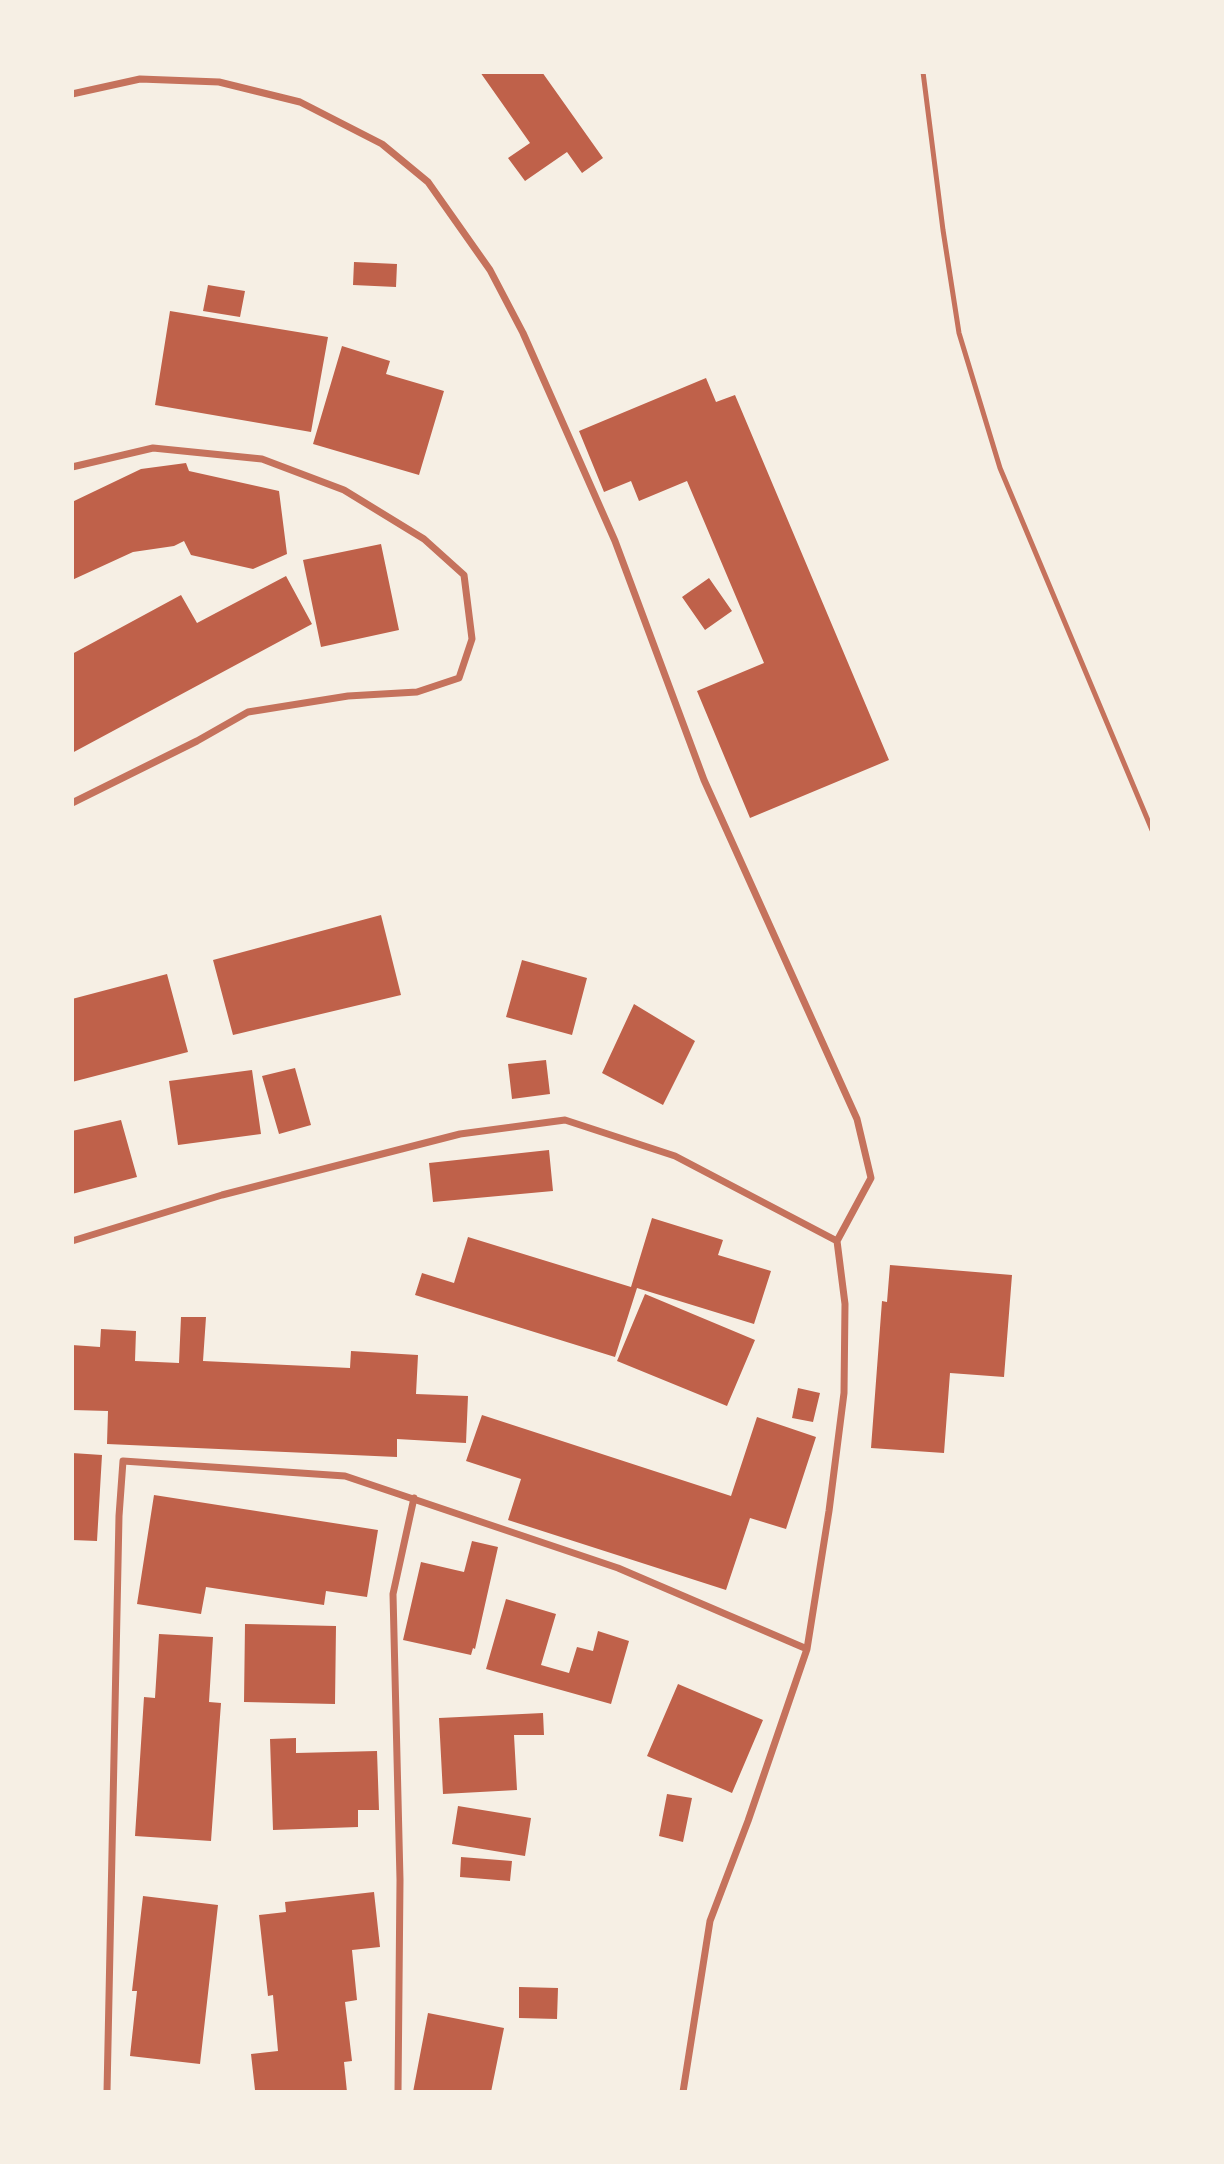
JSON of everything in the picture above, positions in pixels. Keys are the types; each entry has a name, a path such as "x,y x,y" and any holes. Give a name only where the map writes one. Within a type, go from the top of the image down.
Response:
{"street":[{"path":"72,94 140,79 219,82 300,102 382,144 428,182 490,270 523,333 615,541 704,780 857,1119 871,1178 838,1241 845,1304 844,1394 807,1649 748,1821 710,1921 683,2092"},
{"path":"72,467 153,448 262,458 344,490 424,539 464,575 472,639 458,678 417,692 348,696 248,712 197,741 72,803"},
{"path":"72,1241 222,1195 460,1134 565,1120 675,1156 838,1241"},
{"path":"107,2092 118,1530 123,1461 345,1476 618,1568 807,1649"},
{"path":"398,2092 401,1880 393,1594 414,1498"}],"lane":[{"path":"923,72 959,333 981,407 1000,468 1152,830"}],"building":[{"path":"480,72 542,72 603,158 582,173 567,152 525,181 508,158 530,143"},
{"path":"354,262 397,264 396,287 353,285"},
{"path":"208,285 245,291 240,317 203,311"},
{"path":"170,311 328,337 311,432 155,405"},
{"path":"342,346 390,361 386,374 444,391 419,475 313,444"},
{"path":"706,378 716,402 735,395 889,760 750,818 697,691 764,663 687,481 639,501 631,481 604,492 579,431"},
{"path":"186,463 189,471 279,491 287,554 253,569 191,555 184,541 174,546 133,552 72,580 72,502 141,469"},
{"path":"381,544 399,630 321,647 303,560"},
{"path":"286,576 312,624 72,753 72,654 181,595 197,623"},
{"path":"709,578 732,611 705,630 682,597"},
{"path":"381,915 401,995 233,1035 213,960"},
{"path":"522,960 587,978 572,1035 506,1017"},
{"path":"167,974 188,1052 72,1082 72,999"},
{"path":"634,1004 695,1041 663,1105 602,1073"},
{"path":"546,1060 550,1094 512,1099 508,1064"},
{"path":"295,1068 311,1125 279,1134 262,1076"},
{"path":"252,1070 261,1134 178,1145 169,1081"},
{"path":"121,1120 137,1177 72,1194 72,1131"},
{"path":"549,1150 553,1191 433,1202 429,1163"},
{"path":"652,1218 723,1240 718,1255 771,1271 754,1324 637,1288 615,1357 415,1295 422,1273 454,1283 468,1237 631,1287"},
{"path":"890,1265 1012,1275 1004,1377 950,1373 944,1453 871,1448 882,1301 887,1302"},
{"path":"645,1294 755,1340 727,1406 617,1361"},
{"path":"181,1317 206,1317 203,1361 350,1368 351,1351 418,1355 416,1394 468,1396 466,1443 397,1439 397,1457 107,1444 108,1411 72,1410 72,1345 100,1347 101,1329 136,1331 135,1361 179,1363"},
{"path":"798,1388 820,1393 813,1422 792,1418"},
{"path":"482,1415 731,1496 757,1417 816,1437 786,1529 750,1518 726,1590 508,1520 521,1479 466,1461"},
{"path":"72,1453 102,1455 97,1541 72,1540"},
{"path":"154,1495 378,1530 367,1597 326,1591 324,1605 206,1587 201,1614 137,1604"},
{"path":"472,1541 498,1547 475,1649 473,1648 471,1655 403,1640 421,1562 464,1572"},
{"path":"506,1599 556,1614 541,1665 569,1673 577,1647 593,1651 598,1631 629,1641 611,1704 486,1669"},
{"path":"245,1624 336,1626 335,1704 244,1702"},
{"path":"159,1634 213,1637 209,1702 221,1703 211,1841 135,1836 144,1697 155,1698"},
{"path":"678,1684 763,1720 732,1793 647,1756"},
{"path":"543,1713 544,1735 514,1735 517,1790 443,1794 439,1718"},
{"path":"296,1738 296,1753 377,1751 379,1810 358,1810 358,1827 273,1830 270,1739"},
{"path":"667,1794 692,1798 683,1842 659,1836"},
{"path":"458,1806 531,1818 525,1856 452,1844"},
{"path":"461,1857 512,1861 510,1881 460,1877"},
{"path":"374,1892 380,1947 352,1950 357,2000 345,2002 352,2061 344,2062 347,2092 251,2092 255,2090 251,2054 278,2051 273,1995 268,1996 259,1915 286,1912 285,1902"},
{"path":"143,1896 218,1905 200,2064 130,2056 137,1991 132,1991"},
{"path":"519,1987 558,1988 557,2019 519,2018"},
{"path":"428,2013 504,2028 491,2092 413,2092"}]}
